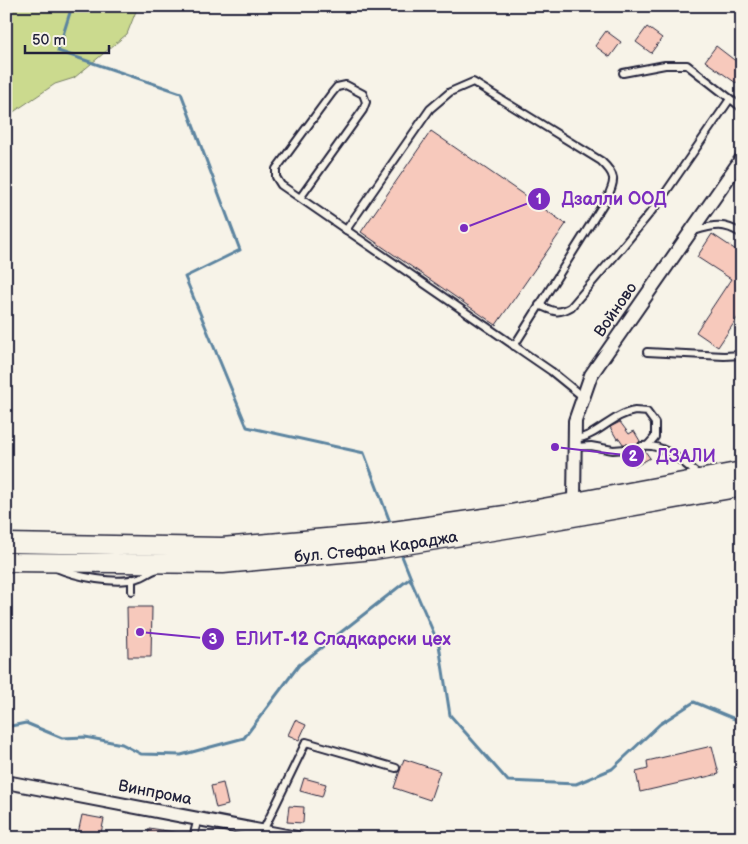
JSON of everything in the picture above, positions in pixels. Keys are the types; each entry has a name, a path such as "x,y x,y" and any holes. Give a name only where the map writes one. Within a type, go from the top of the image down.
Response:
{"main road":[{"name":"бул. Стефан Караджа","path":"6,562 223,564 374,550 576,509 702,477 742,471"},
{"name":"бул. Стефан Караджа","path":"6,543 222,546 270,543 372,534 505,515 576,509 742,487"}],"street":[{"name":"Войново","path":"576,509 575,421 591,375 742,158"},
{"name":"Винпрома","path":"6,782 290,837"}],"lane":[{"path":"623,73 665,66 687,65 742,108"},
{"path":"346,230 430,109 450,92 473,82 601,162 612,171 614,184 514,346"},
{"path":"300,198 363,110 366,102 363,94 346,85 337,87 276,169 276,177 281,185 551,371 584,397"},
{"path":"540,305 556,312 564,311 571,307 659,202 730,99"},
{"path":"690,232 716,224 736,230 742,234"},
{"path":"647,352 724,356 742,355"},
{"path":"575,443 619,417 635,411 647,412 655,423 655,437 645,445 658,446 667,451 702,477"},
{"path":"575,443 613,450 626,449"},
{"path":"42,562 68,573 108,580 139,578 149,572 174,564"},
{"path":"132,579 132,591"},
{"path":"263,831 306,742 396,768"},
{"path":"193,838 198,818"}],"path":[{"path":"307,6 317,11"}],"green space":[{"path":"6,6 138,6 127,34 74,78 55,84 6,117"}],"building":[{"path":"647,27 662,38 651,53 636,42"},
{"path":"606,31 621,42 610,57 595,46"},
{"path":"716,46 742,66 742,75 736,83 705,61"},
{"path":"431,131 566,224 496,325 361,232"},
{"path":"712,234 742,254 742,311 718,347 696,332 731,279 697,257"},
{"path":"620,422 629,434 634,431 640,441 637,444 638,448 640,451 645,451 650,458 636,466 628,453 631,451 628,444 623,444 619,438 617,439 610,427"},
{"path":"127,607 152,607 151,657 128,657"},
{"path":"295,720 306,725 299,740 288,735"},
{"path":"712,746 719,774 640,792 636,772 648,769 647,761"},
{"path":"404,759 440,771 430,800 394,788"},
{"path":"304,778 326,784 322,797 300,791"},
{"path":"223,783 228,805 216,808 211,786"},
{"path":"289,806 304,807 303,823 287,822"},
{"path":"82,815 104,819 100,838 77,838"},
{"path":"149,828 180,833 179,838 148,838"}],"waterway":[{"path":"72,6 58,51 181,93 240,250 185,277 247,427 364,453 390,522"},
{"path":"402,556 412,581"},
{"path":"6,727 26,723 62,738 85,737 122,744 141,754 181,755 244,738 299,665 409,579 439,645 450,715 508,781 576,784 612,769 660,724 694,702 742,722"}],"place":[{"name":"Дзалли ООД","path":"464,228"},
{"name":"ДЗАЛИ","path":"555,447"},
{"name":"ЕЛИТ-12 Сладкарски цех","path":"140,632"}]}
